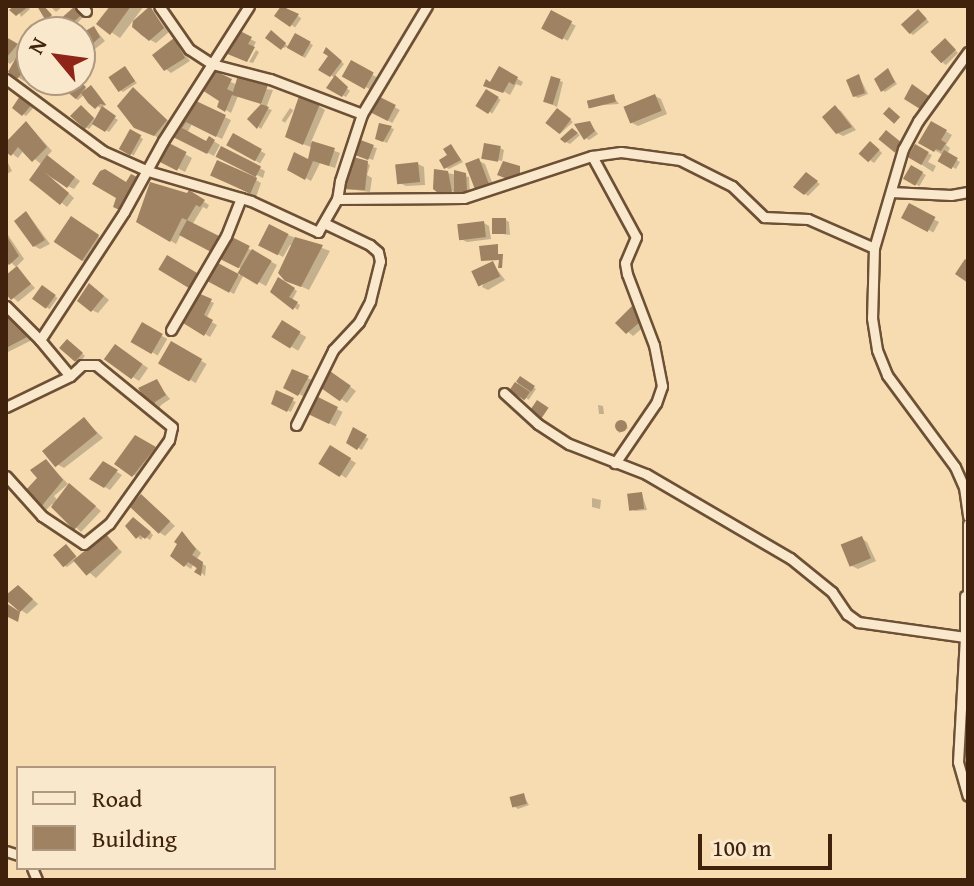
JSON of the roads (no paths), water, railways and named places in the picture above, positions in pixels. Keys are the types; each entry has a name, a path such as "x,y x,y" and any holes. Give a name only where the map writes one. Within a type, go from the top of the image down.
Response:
{"street":[{"path":"159,6 189,49 212,64 270,79 362,114"},
{"path":"40,340 249,6"},
{"path":"6,79 103,151 148,171 241,198 318,232 326,224 337,199 362,114 427,6"},
{"path":"968,52 918,121 903,149 874,248 872,318 877,350 887,375 955,467 964,487 968,517"},
{"path":"337,199 464,198 592,156 621,152 680,160 732,186 764,217 808,219 874,248"},
{"path":"592,156 636,237 625,263 654,345 662,386 656,403 615,463"},
{"path":"891,192 951,195 968,192"},
{"path":"171,330 226,236 241,198"},
{"path":"296,425 333,350 359,322 370,301 380,261 378,252 370,245 326,224"},
{"path":"6,306 70,376"},
{"path":"6,407 70,376 82,365 96,365 172,427 173,433 120,511 84,544 42,516 6,476"},
{"path":"504,393 538,424 569,444 646,474 790,558 832,592 847,614 858,622 965,637"},
{"path":"968,524 958,762 968,796"}]}
